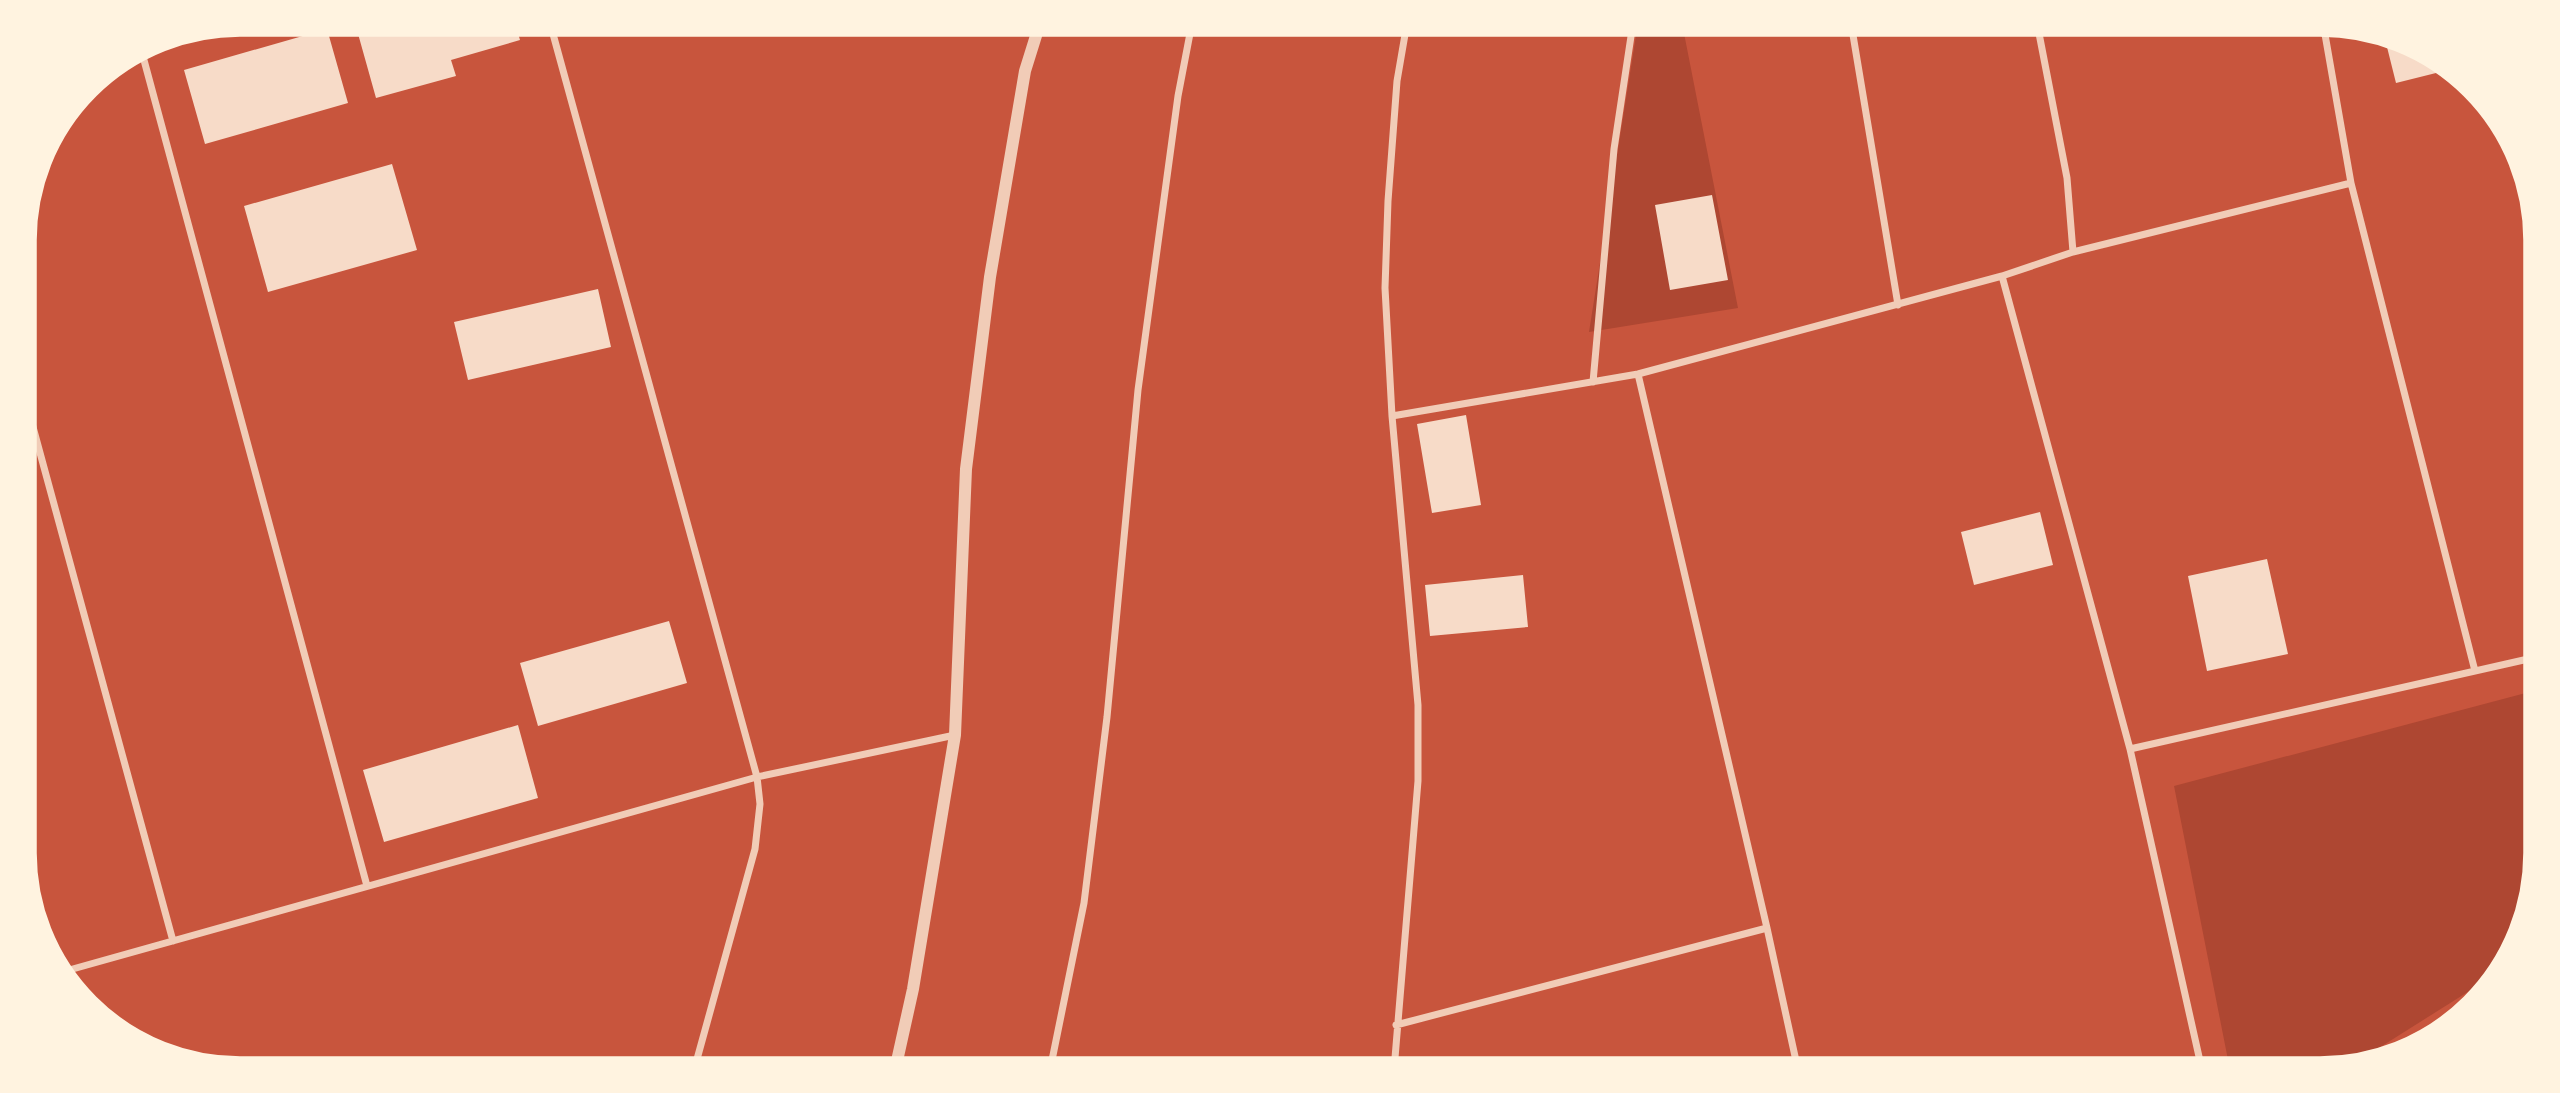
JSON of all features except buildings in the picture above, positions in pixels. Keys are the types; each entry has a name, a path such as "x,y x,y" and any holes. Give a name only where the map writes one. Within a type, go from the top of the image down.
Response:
{"street":[{"path":"553,35 757,777 760,804 755,849 697,1058"},
{"path":"898,1058 913,989 955,735 966,469 990,277 1025,71 1036,35"},
{"path":"1052,1058 1084,903 1107,717 1138,390 1178,96 1190,35"},
{"path":"1395,1058 1418,781 1418,705 1392,416 1385,288 1397,81 1405,35"},
{"path":"1594,382 1614,149 1631,35"},
{"path":"1853,35 1898,305"},
{"path":"2039,35 2067,178 2073,253"},
{"path":"2325,35 2351,183 2475,671"},
{"path":"144,59 366,887"},
{"path":"1392,416 1638,374 1898,305 2073,253 2351,183"},
{"path":"2002,276 2130,749 2199,1058"},
{"path":"1638,374 1795,1058"},
{"path":"35,434 173,941"},
{"path":"2130,749 2525,660"},
{"path":"71,969 757,777 955,735"},
{"path":"1396,1025 1767,928"}],"shaded area":[{"path":"1636,35 1684,35 1738,308 1589,332"},
{"path":"2525,693 2525,867 2518,906 2504,944 2491,967 2474,988 2376,1050 2334,1058 2228,1058 2174,786"}]}
